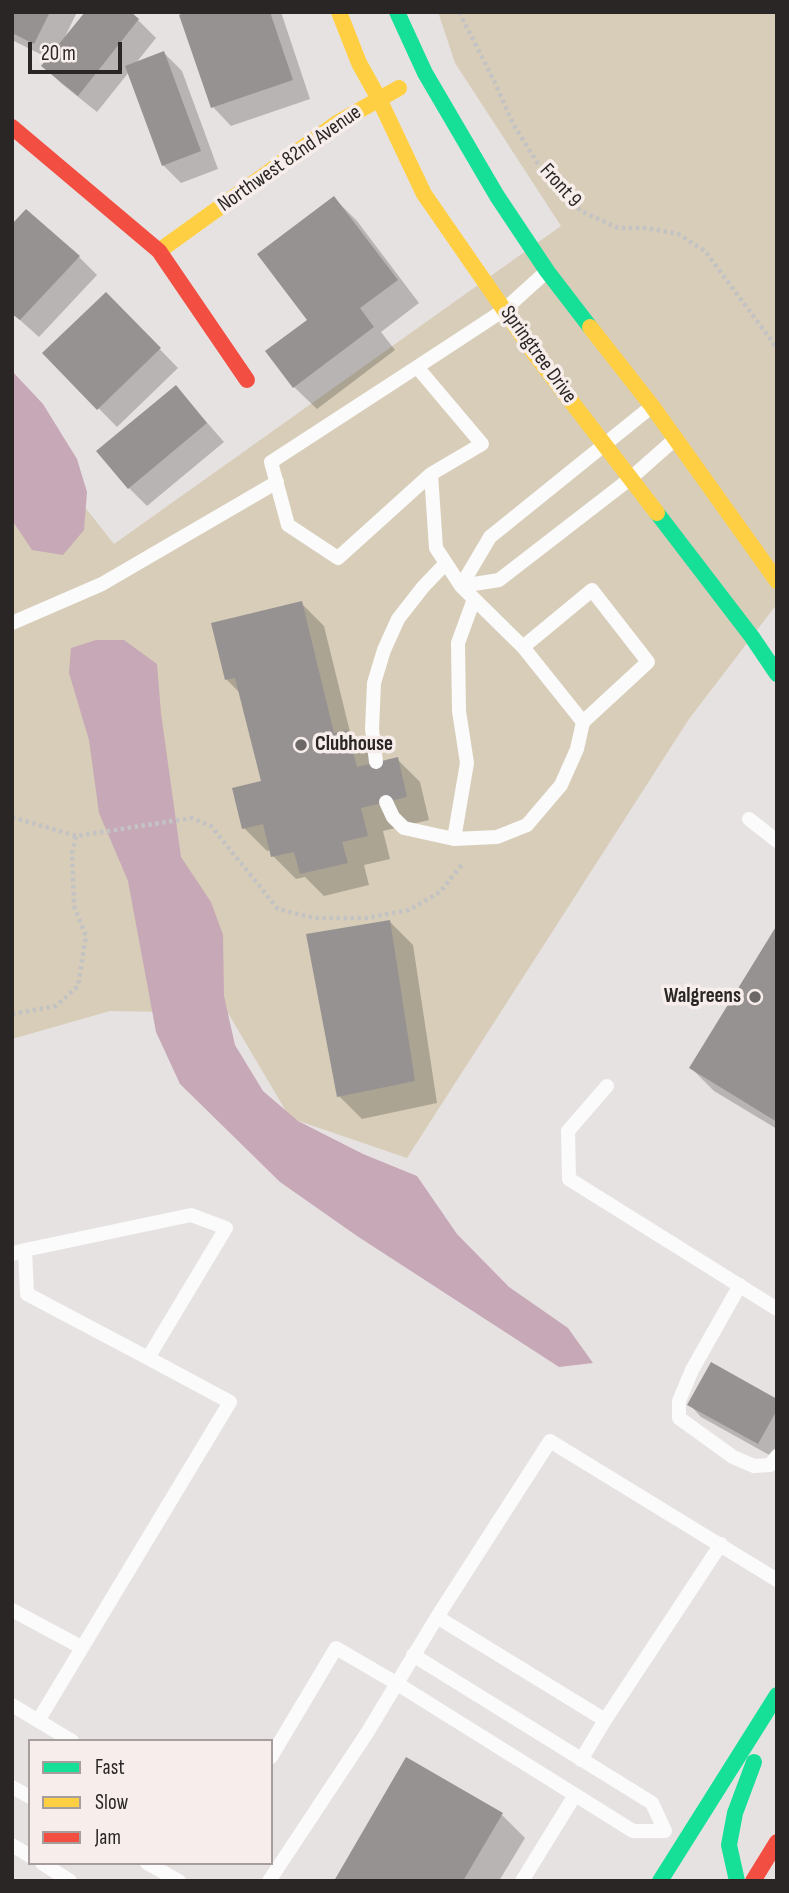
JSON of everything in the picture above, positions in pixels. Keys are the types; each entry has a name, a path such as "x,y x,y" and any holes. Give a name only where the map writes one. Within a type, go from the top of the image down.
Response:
{"street":[{"name":"Springtree Drive","path":"339,12 359,63 424,194 504,310 777,674"},
{"path":"397,12 425,73 496,196 547,271 652,407 777,581"},
{"name":"Northwest 82nd Avenue","path":"159,251 337,124 425,73"},
{"path":"12,127 159,251 247,380"},
{"path":"660,1881 777,1695"},
{"path":"737,1881 729,1845 735,1813 777,1701"},
{"path":"752,1881 777,1842"},
{"path":"684,1843 686,1868"}],"lane":[{"path":"417,367 482,444 431,474 338,558 288,525 271,462 504,310 547,271"},
{"path":"461,586 490,537 652,407"},
{"path":"461,586 499,580 631,478 675,438"},
{"path":"431,474 436,548 461,586 523,647 583,722"},
{"path":"12,623 102,584 277,482"},
{"path":"376,762 372,729 374,683 384,650 398,620 423,587 446,563"},
{"path":"386,802 393,817 404,828 454,839 497,837 527,825 561,785 577,749 583,722 648,662 592,590 523,647"},
{"path":"454,839 467,763 458,711 458,643 474,598"},
{"path":"749,819 777,841"},
{"path":"607,1086 568,1131 569,1179 777,1309"},
{"path":"38,1721 230,1402 27,1294 19,1252 191,1215 226,1228 148,1358"},
{"path":"740,1285 692,1370 679,1401 679,1418 733,1457 754,1466 770,1465 777,1456"},
{"path":"269,1881 367,1733 413,1655 550,1441 777,1580"},
{"path":"581,1760 721,1544"},
{"path":"12,1610 81,1647"},
{"path":"437,1617 605,1720"},
{"path":"273,1754 336,1648 633,1831 665,1831 684,1843"},
{"path":"413,1655 652,1803 665,1831"},
{"path":"12,1705 69,1739"},
{"path":"12,1787 28,1796"},
{"path":"522,1881 575,1795"},
{"path":"12,1845 28,1855"},
{"path":"45,1865 70,1881"},
{"path":"151,1865 178,1881"}],"path":[{"name":"Front 9","path":"459,12 513,124 545,175 581,211 618,228 647,228 678,234 705,251 777,348"},
{"path":"12,817 76,836 192,818 211,826 278,909 314,918 366,918 410,911 440,892 467,858 471,838"},
{"path":"12,1014 56,1006 78,986 86,936 74,906 72,853 76,836"}],"shaded area":[{"path":"438,12 777,12 777,604 689,719 407,1158 290,1118 228,1013 110,1011 12,1039 12,415 114,544 561,226 455,63"},
{"path":"12,371 43,404 77,459 87,492 84,530 63,555 32,550 12,520"},
{"path":"96,640 124,640 157,664 181,857 211,902 223,935 224,996 235,1045 263,1091 298,1121 363,1154 417,1176 457,1234 509,1287 568,1328 593,1363 559,1367 357,1236 280,1182 180,1084 156,1032 128,881 99,813 89,740 69,673 71,648"}],"building":[{"path":"12,12 50,12 34,44 12,33"},
{"path":"85,12 131,12 139,19 78,96 41,66"},
{"path":"185,12 270,12 293,80 211,108 179,15"},
{"path":"164,51 201,151 162,166 125,66"},
{"path":"334,196 398,280 360,308 374,327 293,388 265,351 307,320 257,254"},
{"path":"26,209 80,256 20,320 12,314 12,224"},
{"path":"106,292 161,348 97,410 42,353"},
{"path":"176,385 207,423 128,489 96,451"},
{"name":"Clubhouse","path":"302,601 334,733 347,730 357,767 398,757 407,797 361,808 368,836 342,842 348,863 300,874 294,852 271,857 263,824 242,829 232,788 261,781 235,678 225,680 211,623"},
{"path":"390,920 415,1081 337,1097 306,934"},
{"name":"Walgreens","path":"777,925 777,1122 689,1068"},
{"path":"711,1362 777,1399 777,1410 758,1444 687,1405"},
{"path":"406,1757 503,1813 463,1881 334,1881"}],"traffic: fast":[{"path":"397,12 425,73 497,196 547,271 590,327"},
{"path":"657,513 777,674"},
{"path":"660,1881 777,1695"},
{"path":"737,1881 729,1845 735,1813 754,1762"}],"traffic: slow":[{"path":"339,12 359,63 424,194 534,353 657,513"},
{"path":"159,251 337,123 399,88"},
{"path":"590,327 652,406 777,581"}],"traffic: jam":[{"path":"12,127 159,251 247,380"},
{"path":"753,1881 777,1842"}],"place":[{"name":"Clubhouse","path":"301,745"},
{"name":"Walgreens","path":"755,997"}]}
